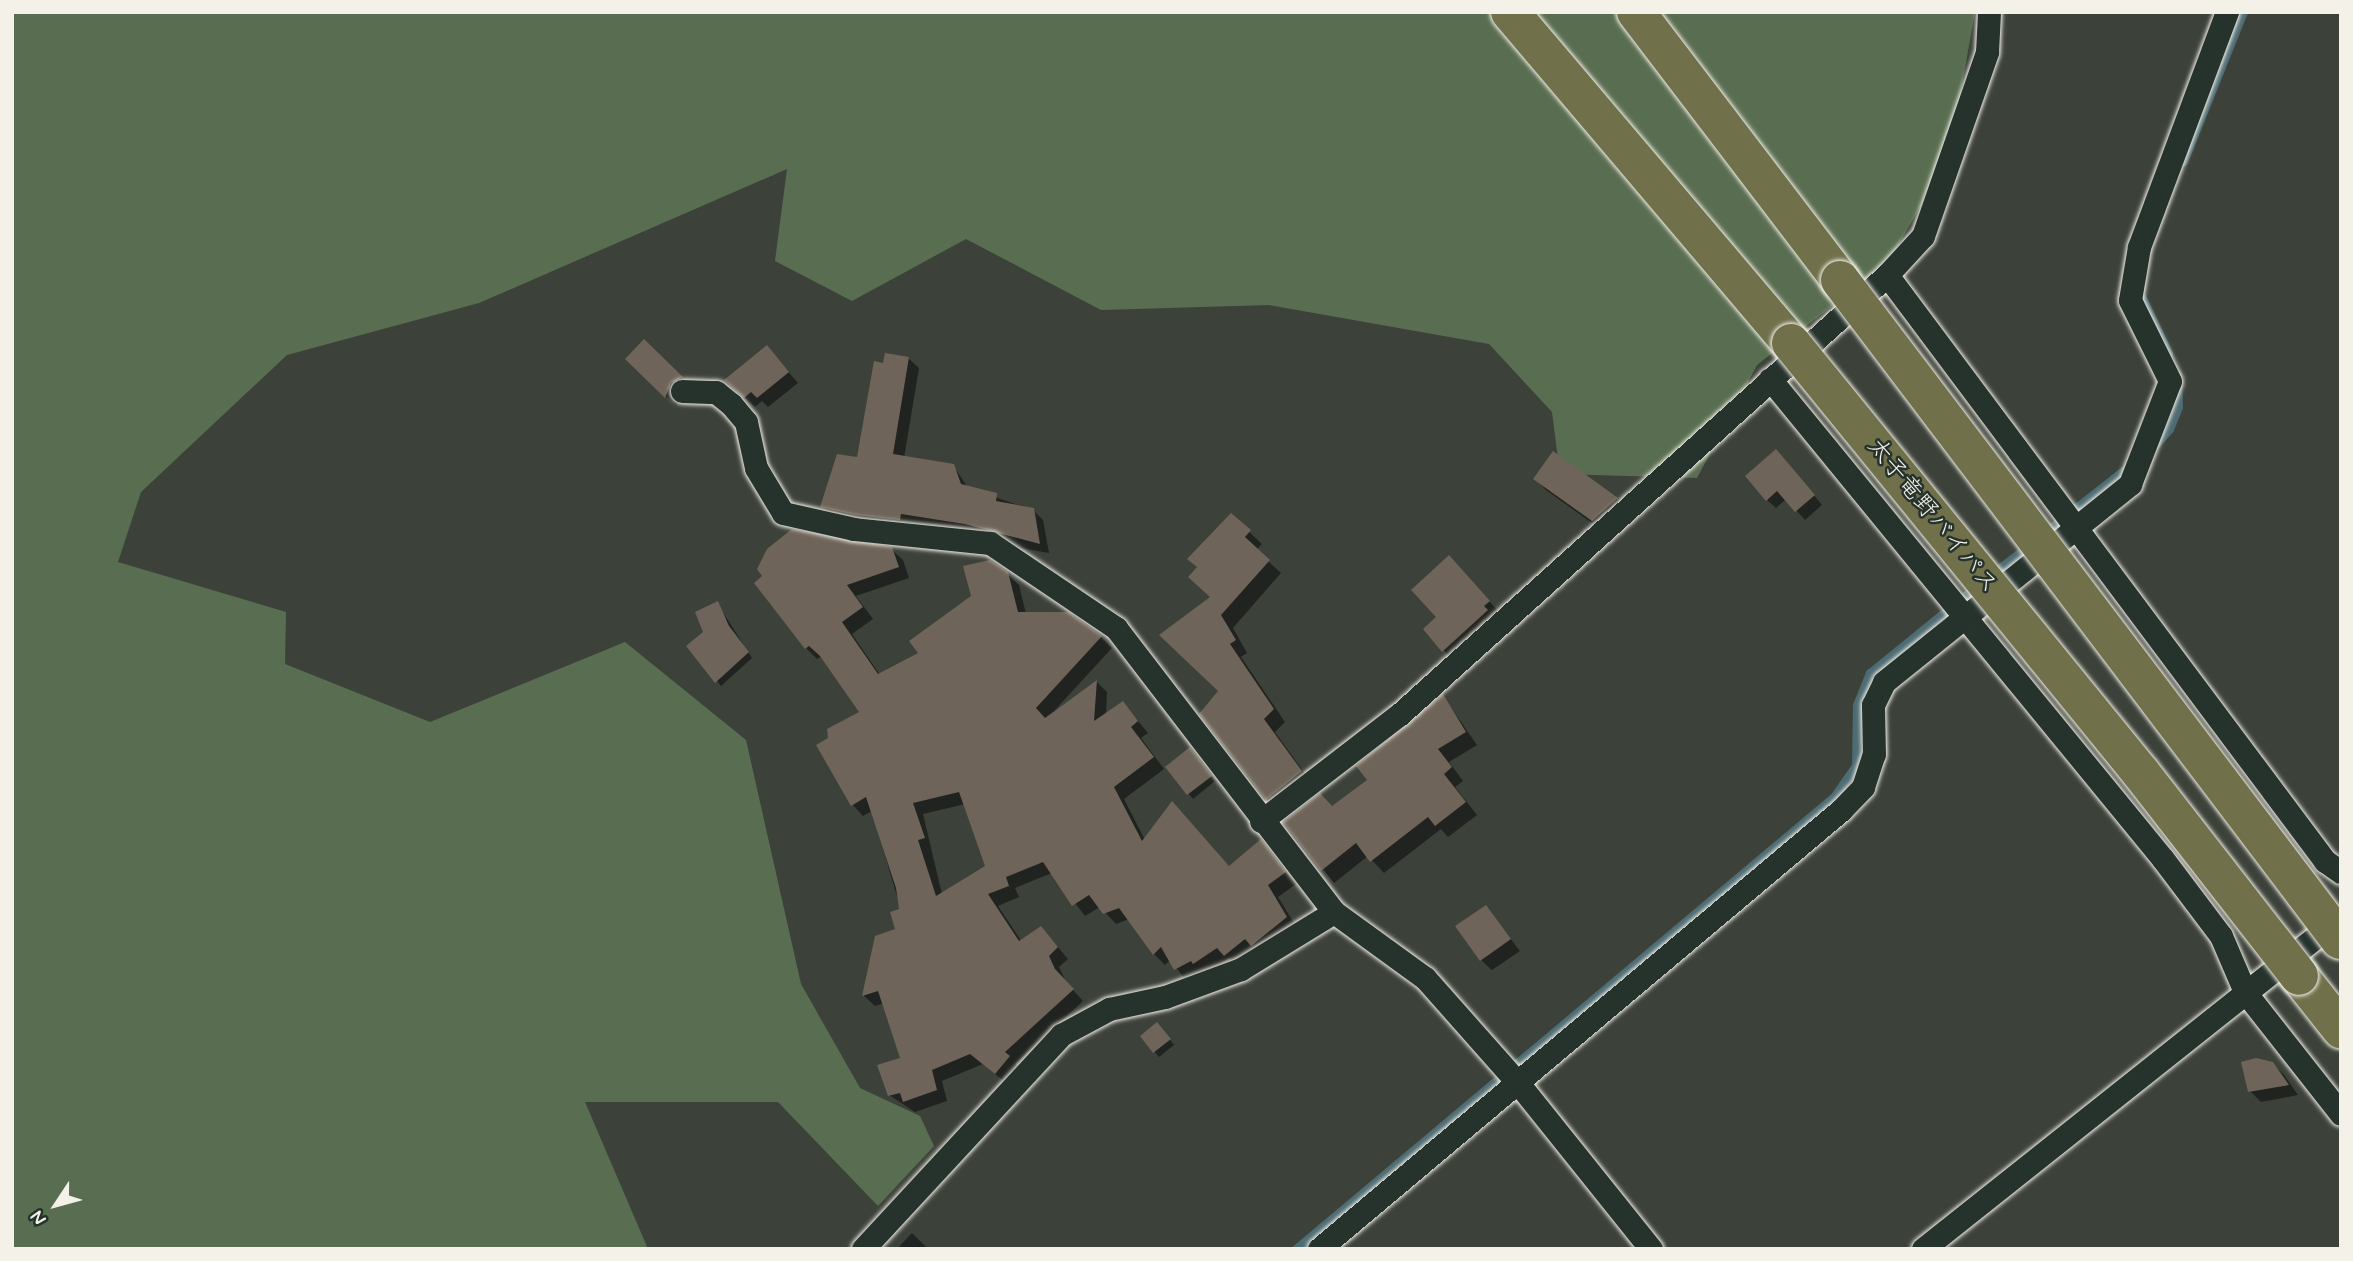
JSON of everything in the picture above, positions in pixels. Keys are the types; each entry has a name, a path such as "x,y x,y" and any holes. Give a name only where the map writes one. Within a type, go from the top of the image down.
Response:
{"highway":[{"name":"太子竜野バイパス","path":"1510,12 1791,343 2141,773 2341,1029"},
{"path":"1636,12 2340,940"}],"street":[{"path":"1261,821 1400,714 1887,275 1923,236 1987,52 1989,12"},
{"path":"1319,1249 1518,1083 1863,787 1874,754 1874,705 1884,682 1965,614 2076,530 2130,484 2170,381 2130,300 2139,247 2227,12"},
{"path":"1887,275 2325,861 2341,872"},
{"path":"1770,379 1965,614 2221,936 2245,992 2341,1114"},
{"path":"682,391 716,392 731,404 746,422 756,468 783,513 854,529 990,543 1116,628 1155,675 1261,821 1334,912 1424,978 1518,1083 1651,1249"},
{"path":"863,1249 1060,1035 1109,1009 1166,997 1241,969 1334,912"},
{"path":"1923,1249 2341,917"}],"green space":[{"path":"12,12 1975,12 1949,157 1889,261 1757,365 1697,478 1560,474 1552,412 1489,344 1269,305 1101,310 966,239 852,301 775,261 787,169 479,303 287,355 141,492 118,562 286,612 285,664 430,722 625,642 746,740 801,984 860,1088 920,1116 934,1146 878,1206 778,1102 585,1102 648,1249 12,1249"}],"building":[{"path":"644,339 683,377 671,383 665,398 625,359"},
{"path":"767,345 789,372 757,398 751,392 744,398 724,380"},
{"path":"885,353 909,357 893,454 954,464 961,484 997,493 996,501 1034,508 1040,544 965,524 901,514 900,520 856,515 820,507 837,454 857,457 874,361 883,363"},
{"path":"1776,449 1815,495 1795,512 1777,491 1766,501 1745,476"},
{"path":"1553,451 1618,498 1592,521 1533,479"},
{"path":"1231,513 1251,530 1245,537 1270,560 1221,615 1236,640 1230,644 1274,709 1264,719 1302,771 1266,800 1199,714 1218,691 1159,635 1210,597 1188,577 1197,567 1187,559"},
{"path":"792,529 892,547 899,567 847,585 863,607 842,622 878,674 918,653 909,641 971,596 963,566 990,560 1008,572 1018,612 1068,612 1102,636 1036,708 1045,718 1097,680 1094,721 1123,701 1138,721 1131,727 1154,757 1114,787 1142,841 1172,801 1229,866 1261,839 1286,872 1268,885 1287,917 1251,946 1245,939 1224,956 1217,948 1193,964 1191,961 1174,970 1161,947 1153,955 1119,908 1103,914 1089,895 1072,906 1043,862 1006,877 1009,886 988,894 1019,941 1041,926 1058,947 1049,956 1055,969 1074,989 1005,1052 1010,1056 995,1074 970,1054 932,1070 937,1090 903,1102 900,1093 888,1096 877,1065 900,1058 878,991 862,996 875,936 895,929 890,912 899,909 896,888 866,797 851,806 816,745 828,738 827,729 859,712 820,656 809,646 805,649 754,583 762,576 757,569 767,549","holes":["959,792 985,866 936,896 918,840 925,838 913,803"]},
{"path":"1449,555 1490,601 1484,606 1488,610 1442,652 1423,629 1436,617 1411,590"},
{"path":"718,601 729,626 749,652 715,683 686,646 703,632 695,612"},
{"path":"1443,694 1466,732 1438,749 1452,767 1444,774 1466,802 1435,826 1428,817 1370,862 1356,843 1321,871 1283,822 1320,793 1332,806 1367,780 1356,766"},
{"path":"1190,747 1212,776 1187,795 1165,767"},
{"path":"1486,905 1511,939 1480,961 1455,926"},
{"path":"1157,1022 1171,1039 1153,1053 1140,1036"},
{"path":"2256,1058 2273,1062 2289,1085 2248,1092 2241,1062"}],"waterway":[{"path":"2183,161 2243,12"},
{"path":"2141,286 2139,292 2168,353"},
{"path":"2151,449 2169,429 2178,407 2177,375"},
{"path":"2043,534 2131,465"},
{"path":"1991,575 2030,545"},
{"path":"1296,1249 1834,797 1856,766 1857,705 1870,673 1977,586"}]}
